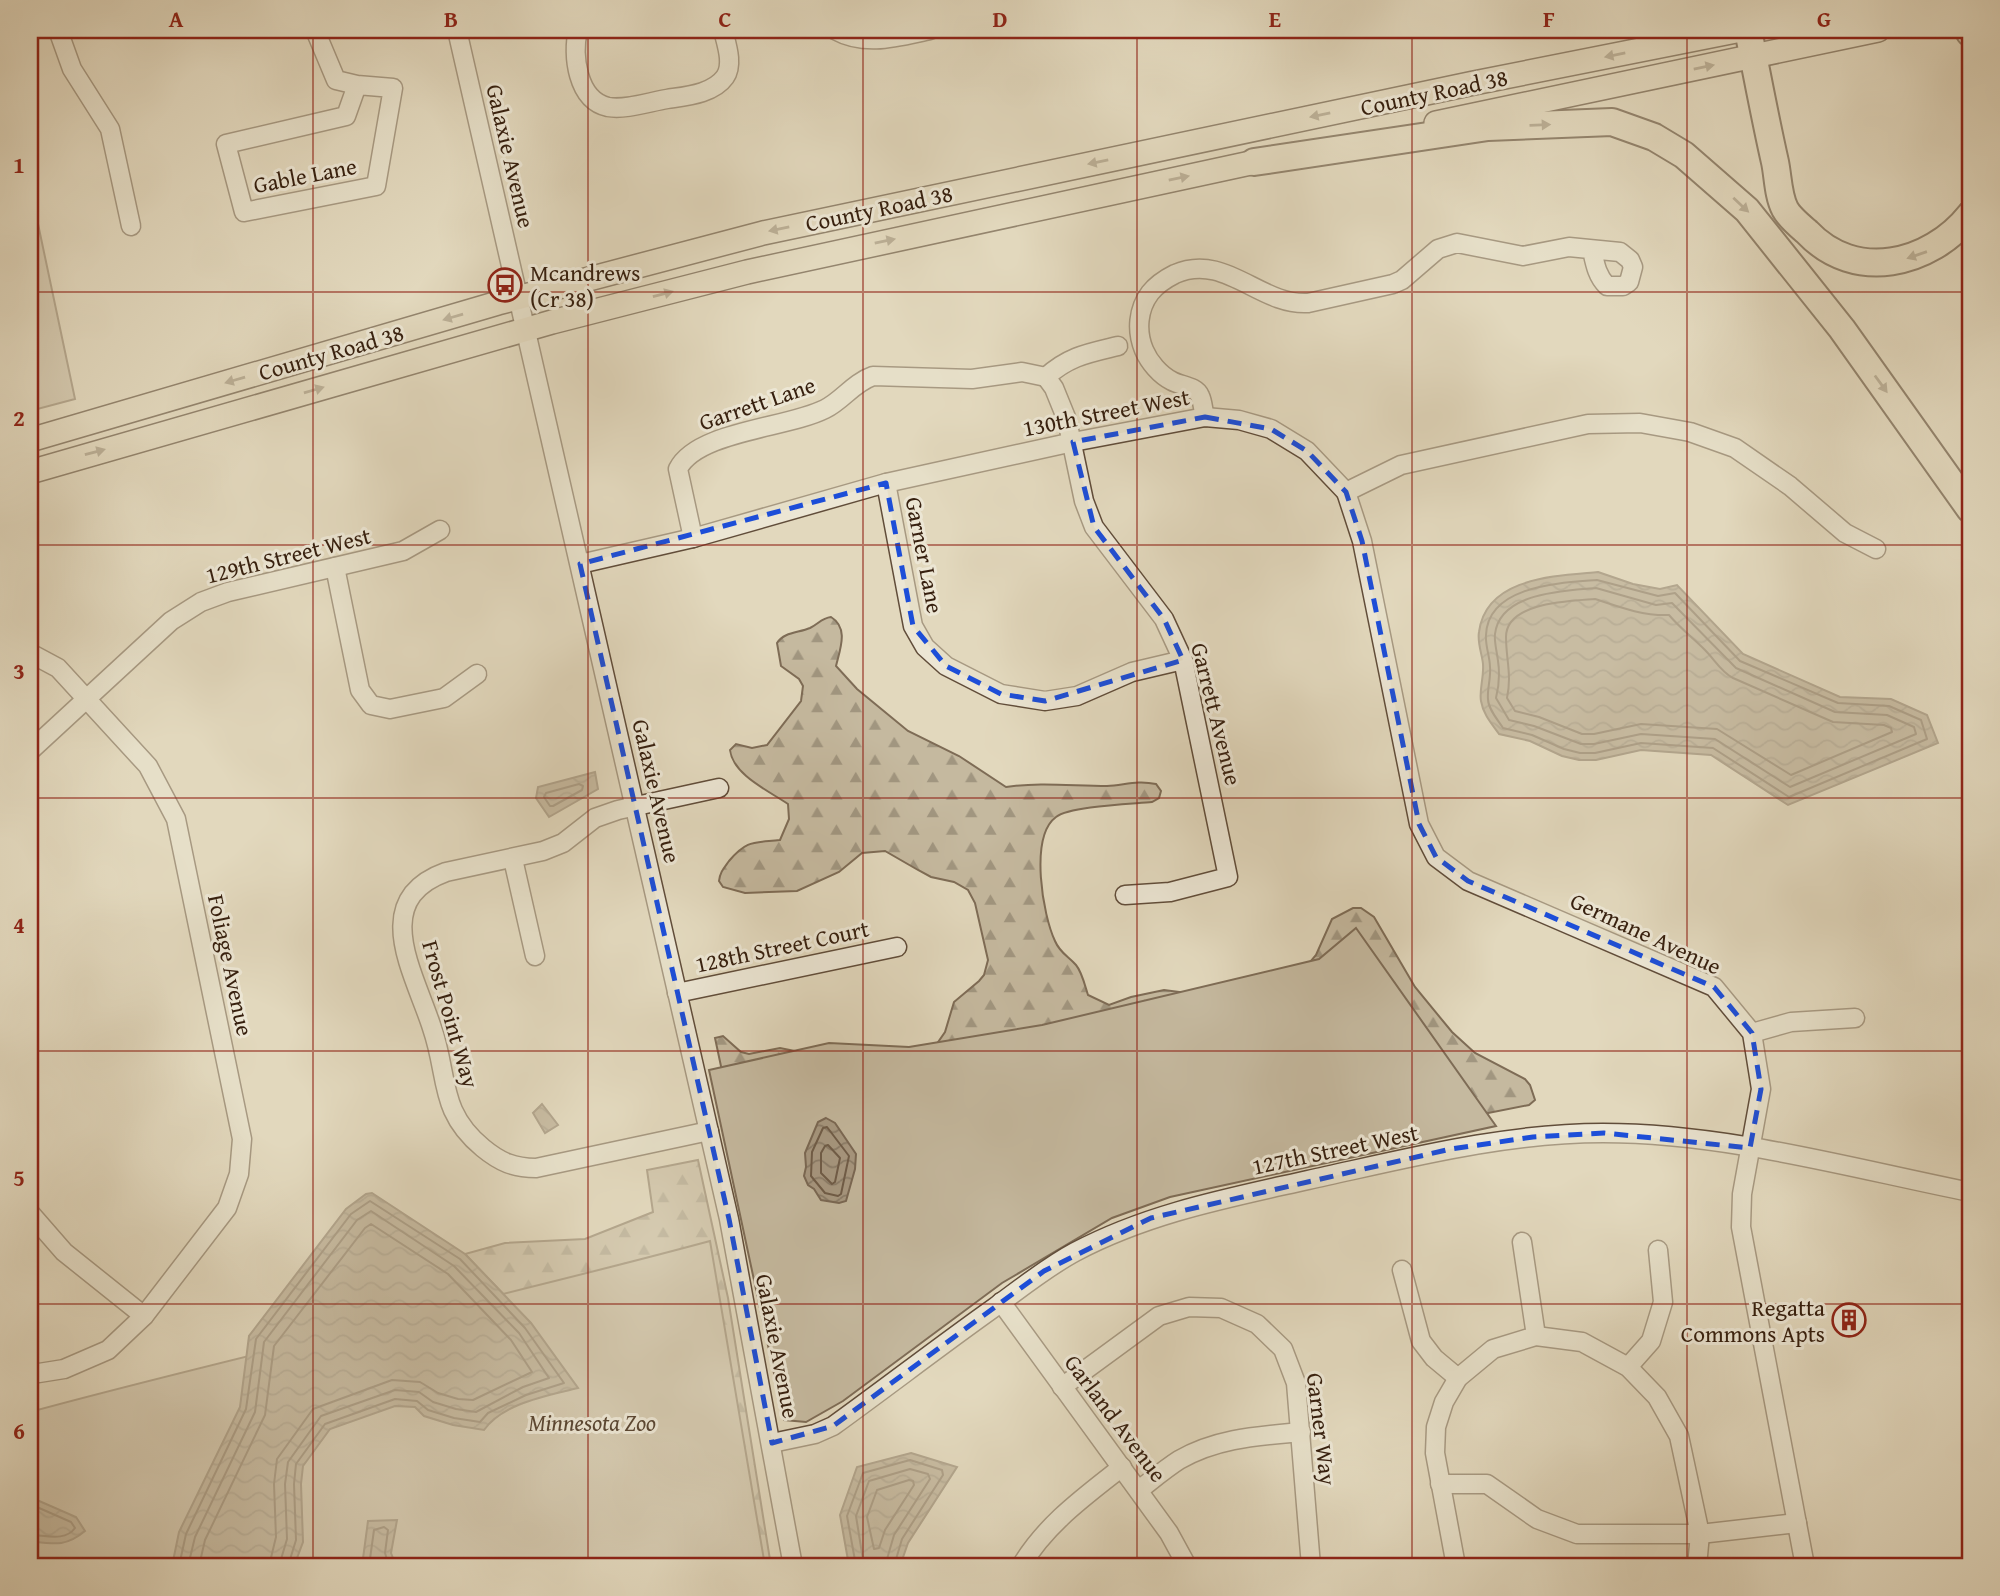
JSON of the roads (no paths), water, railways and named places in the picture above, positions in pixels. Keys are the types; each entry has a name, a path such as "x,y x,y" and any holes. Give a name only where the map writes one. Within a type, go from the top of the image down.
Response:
{"highway":[{"path":"1740,30 1767,203 1794,269"},
{"path":"1745,58 1785,210 1814,240 1832,253 1864,262 1893,262 1925,253 1947,239 1970,215"},
{"path":"1254,162 1488,127 1612,122 1654,136 1684,155 1748,211 1842,329 1970,509"}],"main road":[{"name":"County Road 38","path":"30,440 519,298 763,233 1740,30"},
{"name":"County Road 38","path":"30,472 526,330 747,272 1878,30"}],"street":[{"path":"58,30 72,69 110,129 131,226"},
{"path":"315,30 336,80 357,85"},
{"name":"Galaxie Avenue","path":"457,30 729,1219 793,1566"},
{"path":"579,30 575,57 587,91 600,104 618,107 690,95 718,84 729,70 730,62 723,30"},
{"path":"835,30 846,36 872,40 930,30"},
{"name":"Gable Lane","path":"357,85 393,88 376,186 244,212 226,144 346,116 357,85"},
{"path":"1205,417 1200,395 1164,376 1148,357 1140,338 1140,314 1145,301 1166,278 1198,268 1213,269 1295,304 1393,284 1402,280 1438,249 1457,243 1523,256 1569,247 1592,250"},
{"path":"1046,377 1061,363 1118,346"},
{"name":"Garrett Lane","path":"693,538 678,469 695,451 716,441 800,419 827,408 860,380 873,376 972,379 1022,372 1046,377"},
{"name":"Garrett Avenue","path":"1046,377 1054,388 1068,421 1084,501 1094,527 1164,619 1183,660 1228,877 1170,892 1125,895"},
{"name":"130th Street West","path":"580,564 693,538 886,483 1073,442 1205,417 1239,420 1271,429 1307,451 1346,492"},
{"path":"1346,492 1401,465 1588,424 1640,424 1690,432 1735,448 1790,486 1845,533 1876,549"},
{"name":"Garner Lane","path":"886,483 912,626 925,647 946,666 1001,694 1045,701 1077,696 1132,672 1183,660"},
{"name":"Germane Avenue","path":"1346,492 1362,541 1419,824 1436,857 1468,881 1714,987 1752,1033"},
{"name":"129th Street West","path":"30,751 172,621 201,602 228,592 403,551 440,530"},
{"path":"335,567 360,690 371,705 390,709 444,698 477,674"},
{"name":"Foliage Avenue","path":"30,653 58,667 148,766 176,819 242,1139 239,1174 227,1208 144,1316 108,1350 64,1370 30,1372"},
{"name":"Frost Point Way","path":"709,1131 536,1168 515,1166 496,1159 466,1134 448,1099 433,1028 411,971 403,931 404,912 409,898 418,885 432,877 513,859 563,844 595,818 719,788"},
{"path":"513,859 535,957"},
{"name":"128th Street Court","path":"677,993 897,947"},
{"path":"1805,1566 1741,1227 1742,1194 1761,1089 1752,1033 1791,1022 1855,1018"},
{"name":"127th Street West","path":"772,1443 815,1434 832,1426 1044,1271 1114,1232 1201,1203 1451,1149 1533,1137 1604,1133 1674,1138 1750,1148 1970,1192"},
{"path":"30,1213 64,1252 144,1316"},
{"path":"1522,1241 1536,1336"},
{"path":"1628,1367 1651,1341 1663,1302 1658,1250"},
{"path":"1402,1270 1421,1341 1434,1359 1458,1378"},
{"name":"Garland Avenue","path":"1001,1302 1139,1490 1169,1533 1187,1566"},
{"name":"Garner Way","path":"1062,1387 1159,1316 1189,1307 1221,1308 1257,1324 1283,1349 1296,1383 1311,1566"},
{"path":"1456,1566 1435,1452 1436,1427 1444,1402 1458,1378 1493,1349 1536,1336 1581,1342 1628,1367 1657,1396 1679,1436 1700,1534 1696,1566"},
{"path":"1139,1490 1179,1461 1211,1445 1243,1437 1301,1432"},
{"path":"1021,1566 1035,1543 1074,1503 1122,1467"},
{"path":"1440,1484 1487,1484 1537,1519 1577,1534 1700,1534 1797,1522"}],"water":[{"path":"1598,572 1633,584 1660,589 1677,585 1743,654 1840,697 1891,699 1927,715 1938,743 1788,805 1711,755 1641,750 1596,760 1579,760 1562,756 1530,741 1499,734 1486,715 1481,701 1483,664 1479,632 1484,614 1495,600 1525,583 1563,575"},
{"path":"595,772 598,789 549,817 536,798 538,787"},
{"path":"542,1104 558,1125 545,1133 533,1113"},
{"path":"826,1118 835,1123 856,1154 855,1169 846,1201 839,1203 821,1200 804,1176 805,1153 818,1122"},
{"path":"372,1193 465,1254 531,1323 578,1388 514,1407 502,1413 484,1430 453,1425 424,1416 415,1407 395,1406 330,1429 303,1466 303,1542 294,1566 172,1566 179,1532 240,1407 249,1336 346,1209 366,1194"},
{"path":"911,1453 957,1467 908,1543 900,1566 849,1566 840,1515 857,1467"},
{"path":"30,1497 76,1517 85,1531 66,1542 30,1541"},
{"path":"397,1520 391,1553 396,1566 362,1566 368,1521"}],"place":[{"name":"Mcandrews (Cr 38)","path":"505,285"},
{"name":"Regatta Commons Apts","path":"1849,1320"}],"park label":[{"name":"Minnesota Zoo","path":"592,1422"}]}
